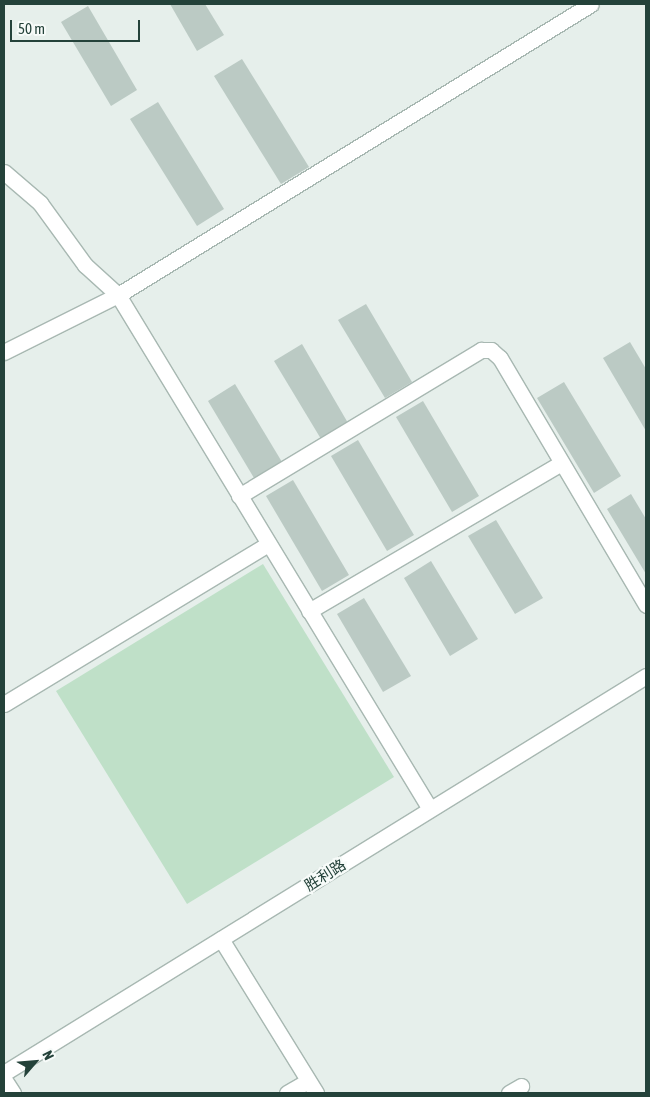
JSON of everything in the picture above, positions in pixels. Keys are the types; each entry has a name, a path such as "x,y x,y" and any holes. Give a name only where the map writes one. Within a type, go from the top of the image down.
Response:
{"street":[{"path":"4,352 118,295 591,4"},
{"path":"4,172 40,203 85,264 118,295 238,496 430,810"},
{"path":"238,496 481,350 490,350 500,358 560,463 646,605"},
{"path":"309,611 560,463"},
{"path":"6,698 268,544"},
{"name":"胜利路","path":"4,1073 646,676"},
{"path":"221,939 312,1087 287,1093"},
{"path":"4,1078 13,1093"}],"green space":[{"path":"263,564 394,777 187,904 56,691"}],"building":[{"path":"170,4 205,4 224,35 197,51"},
{"path":"88,6 137,90 111,106 61,22"},
{"path":"242,59 309,167 281,184 214,76"},
{"path":"158,102 224,209 197,226 130,119"},
{"path":"366,304 412,382 385,398 338,320"},
{"path":"630,342 646,369 646,431 603,358"},
{"path":"302,344 348,423 321,439 274,361"},
{"path":"564,382 621,476 594,493 537,398"},
{"path":"235,384 282,462 254,478 208,401"},
{"path":"423,401 479,496 452,512 396,417"},
{"path":"358,440 414,535 387,551 331,456"},
{"path":"293,480 349,575 322,591 266,496"},
{"path":"631,494 646,519 646,574 607,509"},
{"path":"496,520 543,598 515,614 468,536"},
{"path":"431,561 478,639 450,656 404,578"},
{"path":"364,598 411,676 383,692 337,614"}]}
